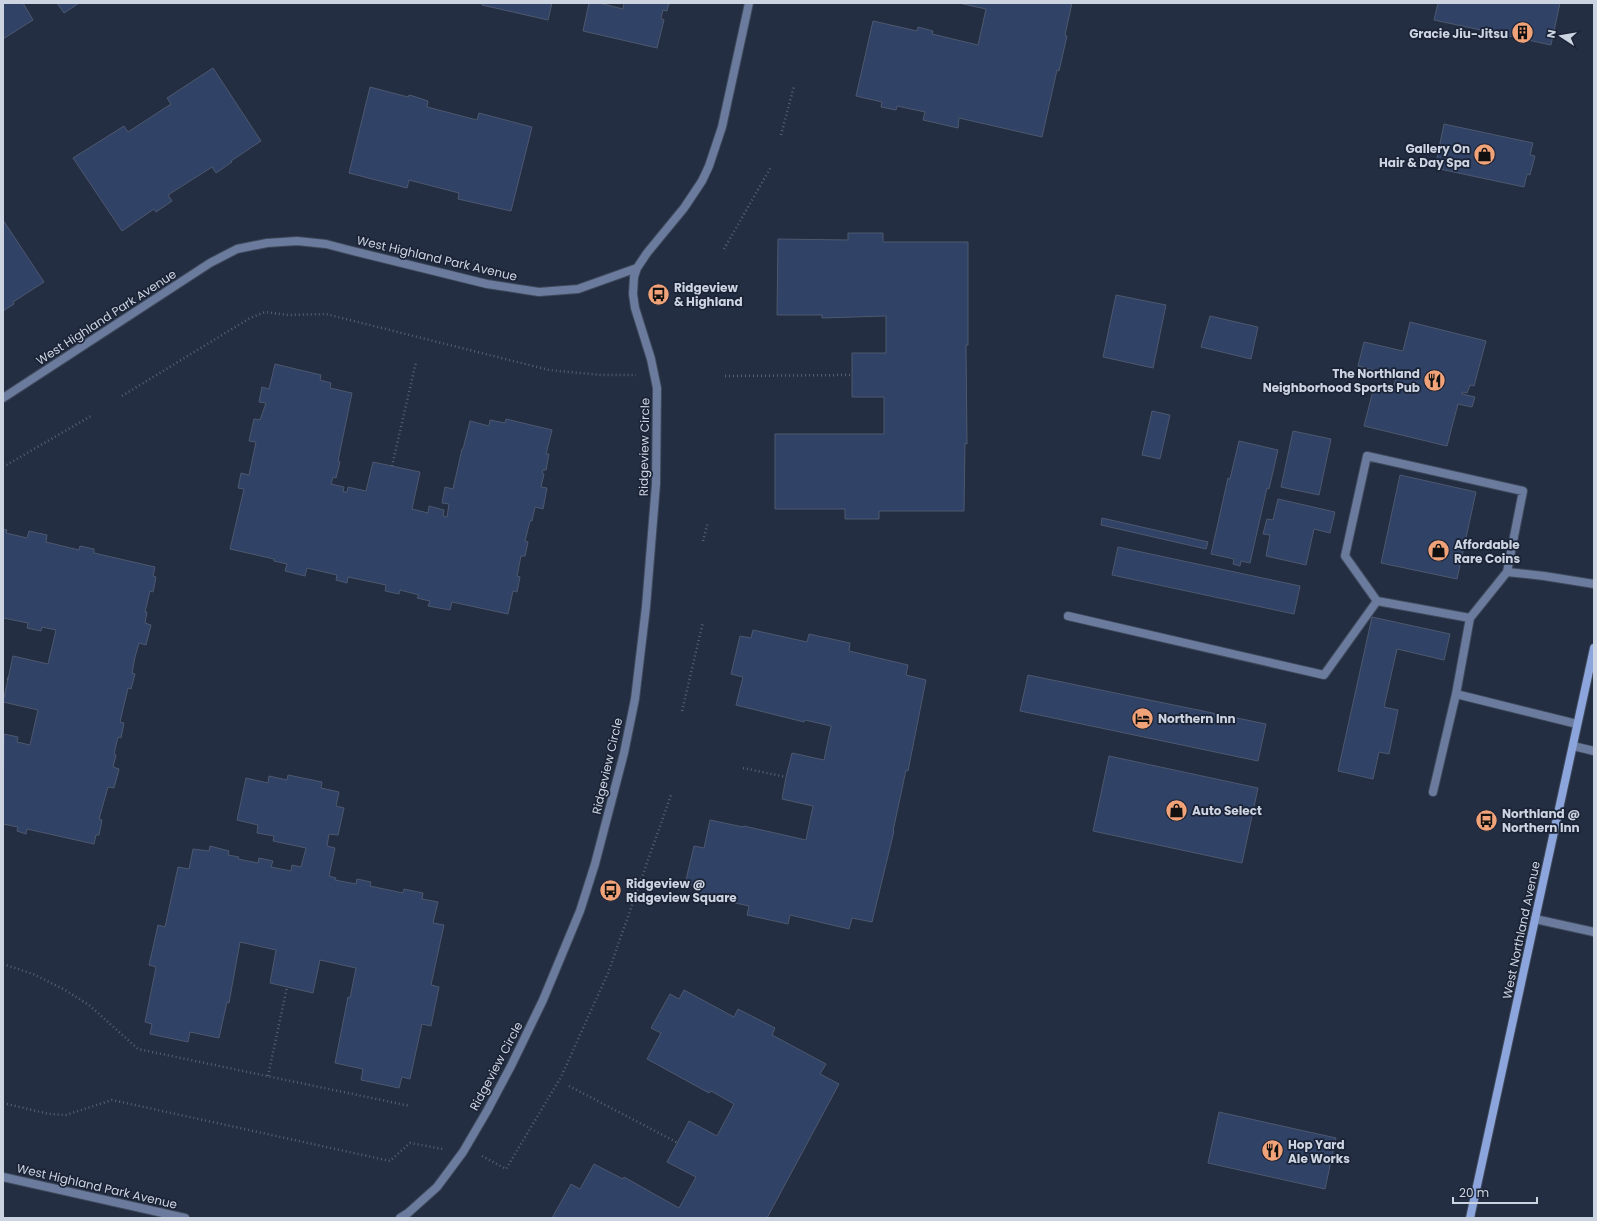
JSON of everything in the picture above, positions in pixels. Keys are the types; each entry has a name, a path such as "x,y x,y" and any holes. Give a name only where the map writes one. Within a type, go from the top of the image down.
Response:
{"main road":[{"name":"West Northland Avenue","path":"1470,1218 1594,648"}],"street":[{"path":"637,268 647,252 684,208 702,181 709,166 722,127 749,3"},
{"name":"West Highland Park Avenue","path":"3,398 210,263 237,249 267,242 297,241 326,244 487,284 539,292 578,289 637,268"},
{"name":"Ridgeview Circle","path":"400,1218 437,1187 463,1152 511,1066 543,1000 580,911 595,864 617,784 635,699 646,607 656,484 657,388 652,359 635,308 633,286 637,268"},
{"path":"1433,792 1456,694 1470,618 1507,572 1523,491 1367,456 1345,556 1377,601 1470,618"},
{"path":"1507,572 1594,584"},
{"path":"1068,616 1324,675 1377,601"},
{"path":"1456,694 1577,724"},
{"path":"1573,746 1594,751"},
{"path":"1535,919 1594,932"},
{"name":"West Highland Park Avenue","path":"3,1177 185,1218"}],"path":[{"path":"781,135 794,86"},
{"path":"724,249 771,167"},
{"path":"122,396 250,318 265,312 288,315 326,314 549,370 601,375 655,376"},
{"path":"392,466 416,362"},
{"path":"725,376 852,375"},
{"path":"3,468 91,416"},
{"path":"703,541 708,522"},
{"path":"682,711 703,622"},
{"path":"3,678 8,680"},
{"path":"744,768 786,777"},
{"path":"3,1103 49,1114 66,1115 112,1100 390,1161 410,1143 482,1156 506,1169 560,1077 608,973 671,795"},
{"path":"3,964 34,974 66,990 90,1005 138,1049 410,1106"},
{"path":"268,1076 287,987"},
{"path":"569,1086 678,1143"}],"building":[{"path":"3,3 23,3 33,20 3,39"},
{"path":"57,3 79,3 64,13"},
{"path":"482,3 552,3 548,20 482,5"},
{"path":"589,3 599,3 623,9 624,3 669,3 667,11 663,10 661,18 664,20 657,48 583,31"},
{"path":"959,3 1072,3 1065,35 1067,36 1059,71 1057,70 1042,137 959,118 958,128 923,120 925,112 897,106 896,110 881,107 882,102 856,96 873,21 917,31 918,27 933,31 932,34 978,45 986,9"},
{"name":"Gracie Jiu-Jitsu","path":"1438,3 1560,3 1551,45 1434,20"},
{"path":"213,68 261,141 216,173 212,167 168,195 172,201 156,212 154,209 122,231 73,158 124,126 128,132 171,104 167,98"},
{"path":"370,87 408,97 409,95 413,96 428,101 427,107 477,120 479,113 532,127 511,211 458,199 459,193 409,180 407,188 349,173"},
{"name":"Gallery On Hair & Day Spa","path":"1444,124 1533,143 1530,155 1535,156 1530,175 1527,174 1524,187 1435,168"},
{"path":"3,220 44,282 13,302 14,304 3,311"},
{"path":"848,233 883,233 883,242 968,242 968,345 966,345 967,444 965,443 964,511 879,511 879,519 845,519 845,509 775,509 775,434 884,434 884,397 852,397 852,353 886,353 886,316 822,318 822,315 777,315 778,239 848,240"},
{"path":"1116,295 1166,305 1153,368 1103,357"},
{"path":"1210,316 1258,327 1251,359 1201,347"},
{"name":"The Northland Neighborhood Sports Pub","path":"1410,322 1486,341 1474,386 1470,385 1467,393 1462,392 1462,394 1475,397 1472,407 1458,404 1447,446 1364,426 1374,387 1393,391 1396,376 1358,366 1364,342 1403,351"},
{"path":"275,364 321,375 320,380 331,383 330,388 352,393 338,461 340,462 336,478 333,477 331,484 344,487 343,492 347,492 348,487 366,491 373,462 420,472 412,509 428,513 429,506 444,510 443,516 447,517 449,504 442,503 445,487 453,489 470,421 489,426 490,420 505,423 506,419 552,430 546,454 549,454 546,470 543,470 542,473 544,474 541,487 547,488 543,509 535,507 532,521 530,521 525,541 528,542 525,556 521,556 517,576 520,577 517,592 513,591 508,614 452,602 450,610 428,606 430,601 417,598 419,595 400,590 399,594 385,591 386,585 348,577 347,583 336,580 337,575 307,568 305,576 285,571 287,564 274,561 274,559 230,549 244,489 238,488 241,473 249,475 256,442 249,441 254,419 260,420 266,403 259,402 262,387 269,389"},
{"path":"1152,411 1170,415 1160,459 1142,455"},
{"path":"1293,431 1331,439 1319,495 1281,487"},
{"path":"1239,441 1278,450 1269,489 1267,488 1250,563 1241,561 1240,566 1233,564 1234,559 1211,554 1228,478 1230,479"},
{"path":"1400,475 1476,492 1457,579 1381,563"},
{"path":"1278,499 1335,512 1330,533 1314,529 1306,565 1266,556 1270,535 1263,534 1267,519 1273,520"},
{"path":"1102,518 1208,542 1206,549 1101,525"},
{"path":"3,529 7,530 6,533 27,538 29,531 47,535 46,542 79,550 80,546 94,549 94,553 155,567 153,576 156,577 153,592 150,591 145,612 147,612 145,623 151,625 146,645 139,643 135,657 132,673 135,674 131,689 128,688 120,722 124,723 121,738 118,737 114,754 116,755 113,767 119,769 114,788 108,787 99,819 102,820 99,835 96,835 94,844 27,829 26,834 17,831 18,827 3,824 4,734 18,737 17,742 30,745 38,710 3,702 13,656 48,664 56,630 42,627 41,631 27,628 28,623 3,618"},
{"path":"1118,547 1300,586 1294,614 1112,575"},
{"path":"1372,617 1450,634 1444,660 1397,649 1384,707 1398,710 1389,754 1379,752 1373,779 1338,771"},
{"path":"753,630 807,642 809,634 850,643 849,651 908,665 906,675 926,680 908,771 906,770 894,831 872,922 852,918 849,929 790,915 788,924 747,915 749,906 695,894 696,886 685,884 694,846 704,848 710,820 806,840 813,806 782,799 786,777 792,753 824,760 831,726 805,720 804,722 736,705 743,677 731,674 740,636 751,638"},
{"name":"Northern Inn","path":"1028,675 1266,724 1258,761 1020,711"},
{"name":"Auto Select","path":"1109,756 1258,788 1242,863 1093,831"},
{"path":"288,775 322,782 321,788 339,792 336,806 344,808 338,835 329,834 327,846 335,848 329,876 336,878 335,880 356,884 357,879 371,882 370,886 403,893 404,889 423,893 422,899 438,902 433,923 444,925 431,985 439,987 431,1026 422,1024 410,1079 402,1077 399,1088 361,1080 363,1069 335,1063 348,997 350,998 356,968 320,960 313,993 270,983 276,950 240,942 229,1003 227,1002 219,1038 190,1032 188,1042 150,1034 152,1024 145,1022 156,967 149,965 158,925 165,927 178,867 189,869 193,849 209,851 210,846 229,851 228,855 239,857 238,859 258,863 259,858 273,861 271,867 291,871 292,865 301,867 306,848 273,841 274,836 257,833 258,825 237,820 246,778 268,783 269,776 287,780"},
{"path":"684,990 734,1017 738,1009 775,1028 772,1035 826,1064 820,1074 839,1084 767,1218 552,1218 571,1184 580,1189 594,1164 623,1179 624,1177 679,1208 696,1177 667,1162 689,1121 717,1136 734,1104 711,1091 709,1093 647,1059 661,1033 651,1028 670,994 679,999"},
{"name":"Hop Yard Ale Works","path":"1219,1112 1336,1138 1325,1189 1208,1163"}],"place":[{"name":"Gracie Jiu-Jitsu","path":"1523,33"},
{"name":"Gallery On Hair & Day Spa","path":"1485,155"},
{"name":"Ridgeview & Highland","path":"658,294"},
{"name":"The Northland Neighborhood Sports Pub","path":"1435,380"},
{"name":"Affordable Rare Coins","path":"1438,551"},
{"name":"Northern Inn","path":"1143,718"},
{"name":"Auto Select","path":"1176,810"},
{"name":"Northland @ Northern Inn","path":"1487,820"},
{"name":"Ridgeview @ Ridgeview Square","path":"610,890"},
{"name":"Hop Yard Ale Works","path":"1272,1151"}]}
